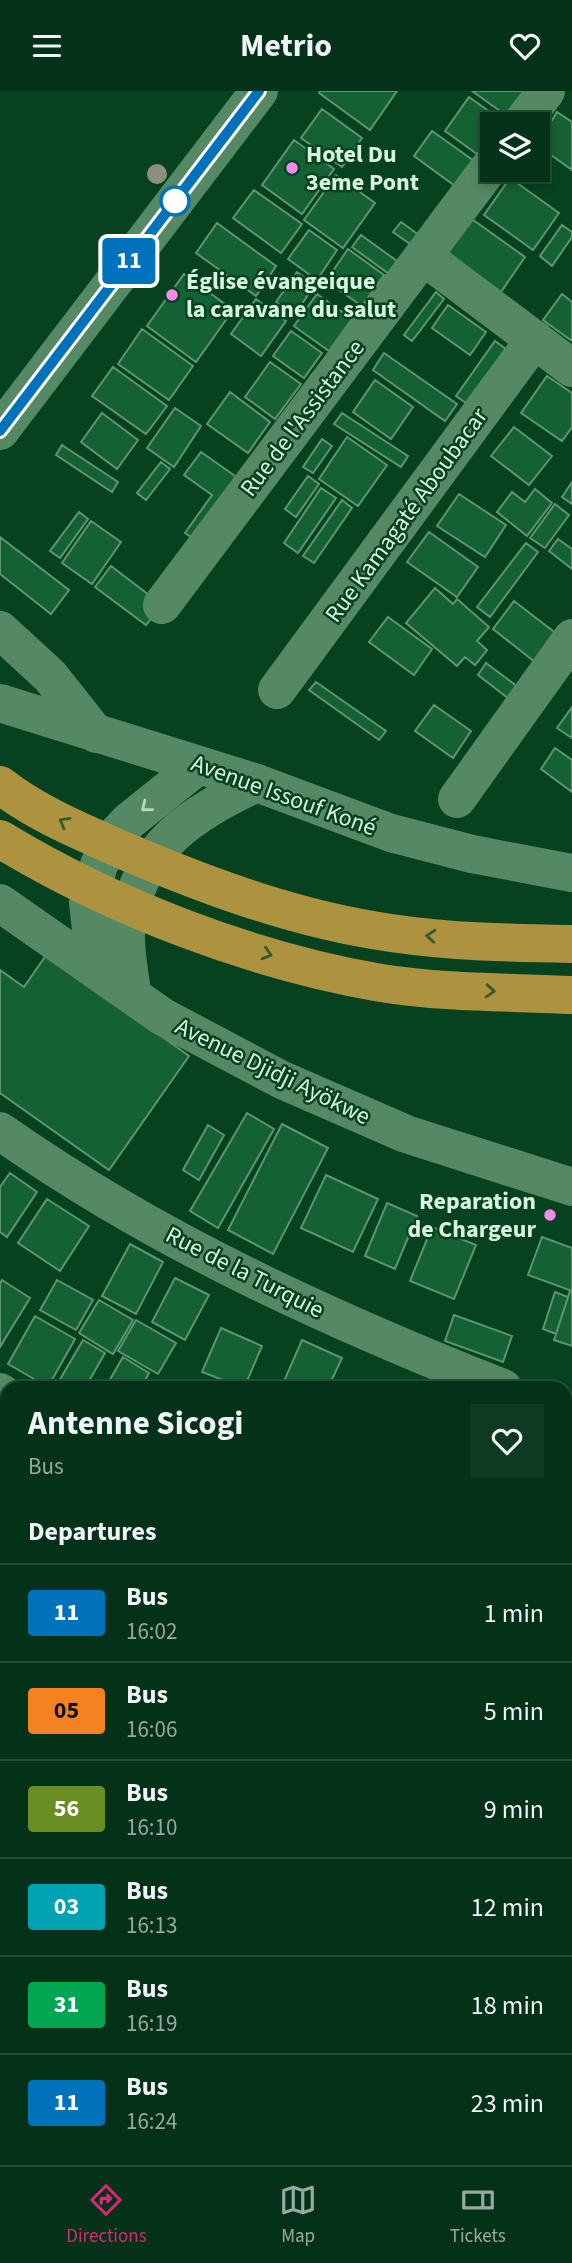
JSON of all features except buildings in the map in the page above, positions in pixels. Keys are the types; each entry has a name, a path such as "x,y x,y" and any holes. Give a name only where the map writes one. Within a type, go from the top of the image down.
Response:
{"highway":[{"path":"0,785 78,831 216,889 310,917 391,933 572,944"},
{"path":"0,839 90,888 202,934 299,963 382,983 572,995"}],"street":[{"path":"7,406 259,91"},
{"path":"530,112 546,91"},
{"name":"Rue de l'Assistance","path":"162,605 480,180"},
{"path":"424,256 572,368"},
{"name":"Rue Kamagaté Aboubacar","path":"276,690 535,339"},
{"path":"0,630 50,676 96,734"},
{"path":"457,799 572,638"},
{"name":"Avenue Issouf Koné","path":"0,703 257,783 391,833 472,855 572,873"},
{"path":"95,968 88,902 103,857 113,839 129,821 200,765"},
{"path":"132,994 126,926 138,884 166,838 209,806 257,783"},
{"name":"Avenue Djidji Ayökwe","path":"0,903 163,1017 282,1080 407,1134 572,1187"},
{"name":"Rue de la Turquie","path":"0,1131 49,1165 236,1271 372,1336 485,1381"}],"bus line":[{"name":"11","path":"0,431 259,91"}],"place":[{"name":"Hotel Du 3eme Pont","path":"292,168"},
{"name":"Église évangeique la caravane du salut","path":"172,295"},
{"name":"Reparation de Chargeur","path":"550,1215"}]}
